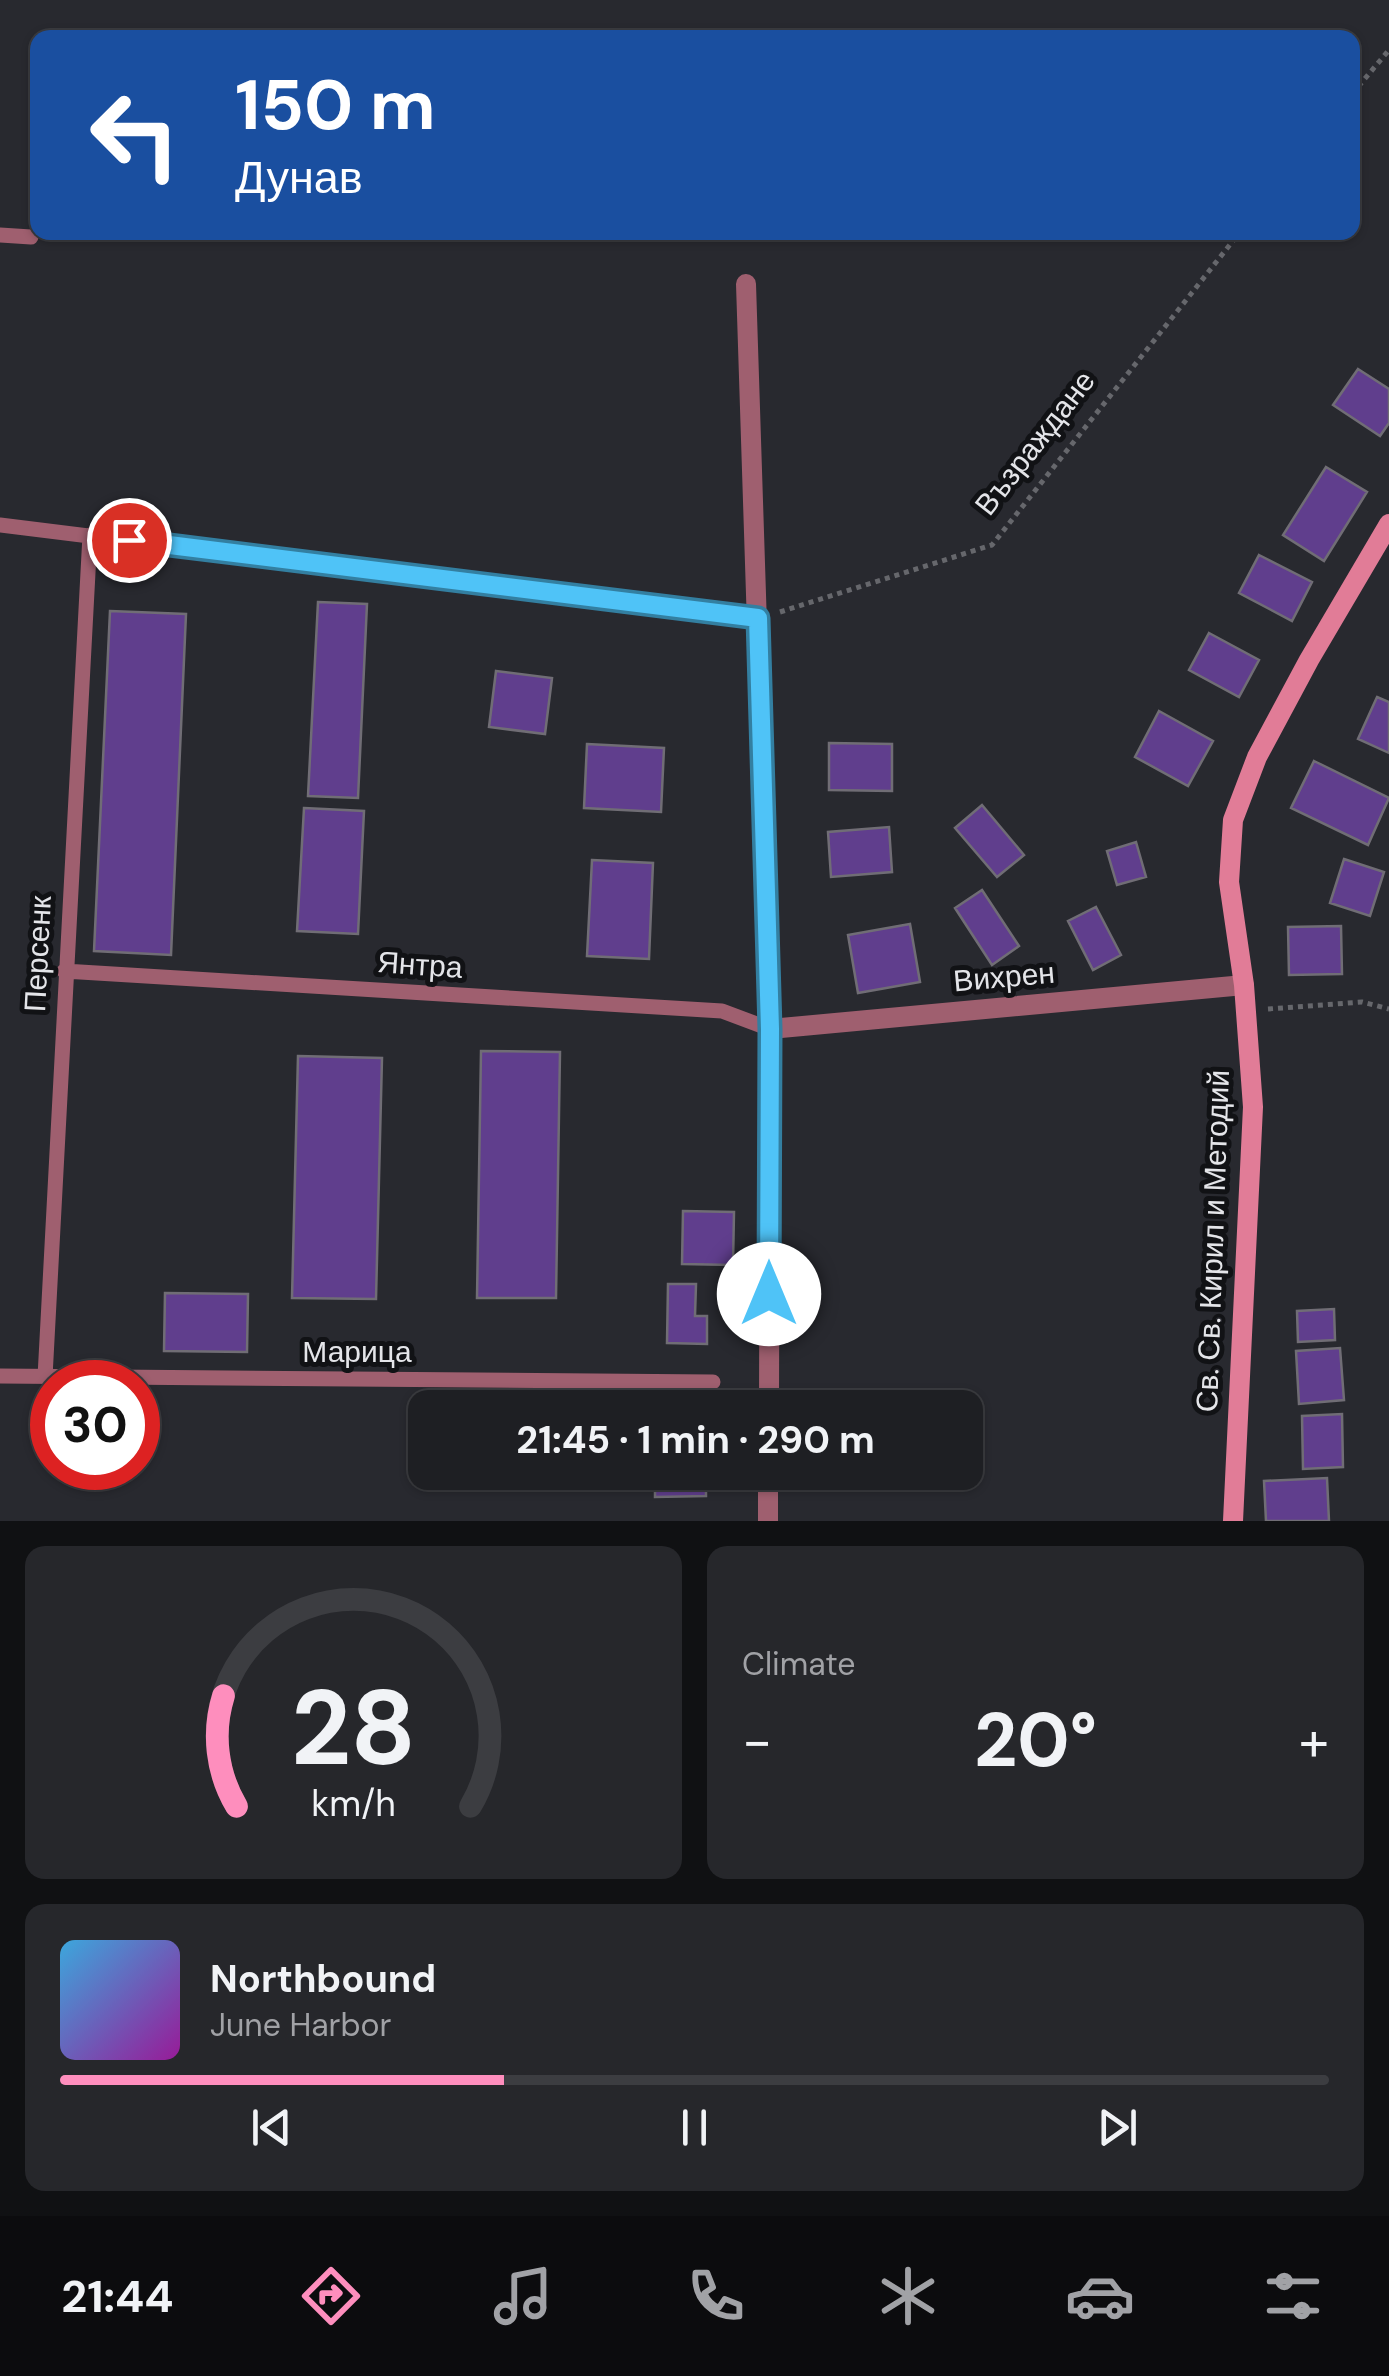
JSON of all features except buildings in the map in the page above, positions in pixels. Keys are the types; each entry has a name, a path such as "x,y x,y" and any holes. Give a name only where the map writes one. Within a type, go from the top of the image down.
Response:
{"street":[{"path":"746,284 770,1029 768,1390"},
{"name":"Св. Св. Кирил и Методий","path":"1233,1521 1253,1107 1244,986 1230,882 1233,820 1256,757 1389,524"},
{"name":"Вихрен","path":"770,1029 1244,986"},
{"path":"768,1490 768,1521"}],"lane":[{"path":"0,235 30,237"},
{"path":"0,525 758,618"},
{"name":"Персенк","path":"45,1360 90,535"},
{"name":"Янтра","path":"64,970 722,1011 770,1029"},
{"name":"Марица","path":"0,1376 30,1377"},
{"name":"Марица","path":"160,1378 712,1382"}],"path":[{"path":"1360,84 1389,50"},
{"name":"Възраждане","path":"758,618 992,545 1234,240"},
{"path":"1246,1011 1362,1002 1389,1009"}],"route":[{"path":"129,540 758,618 770,1029 769,1294"}]}
